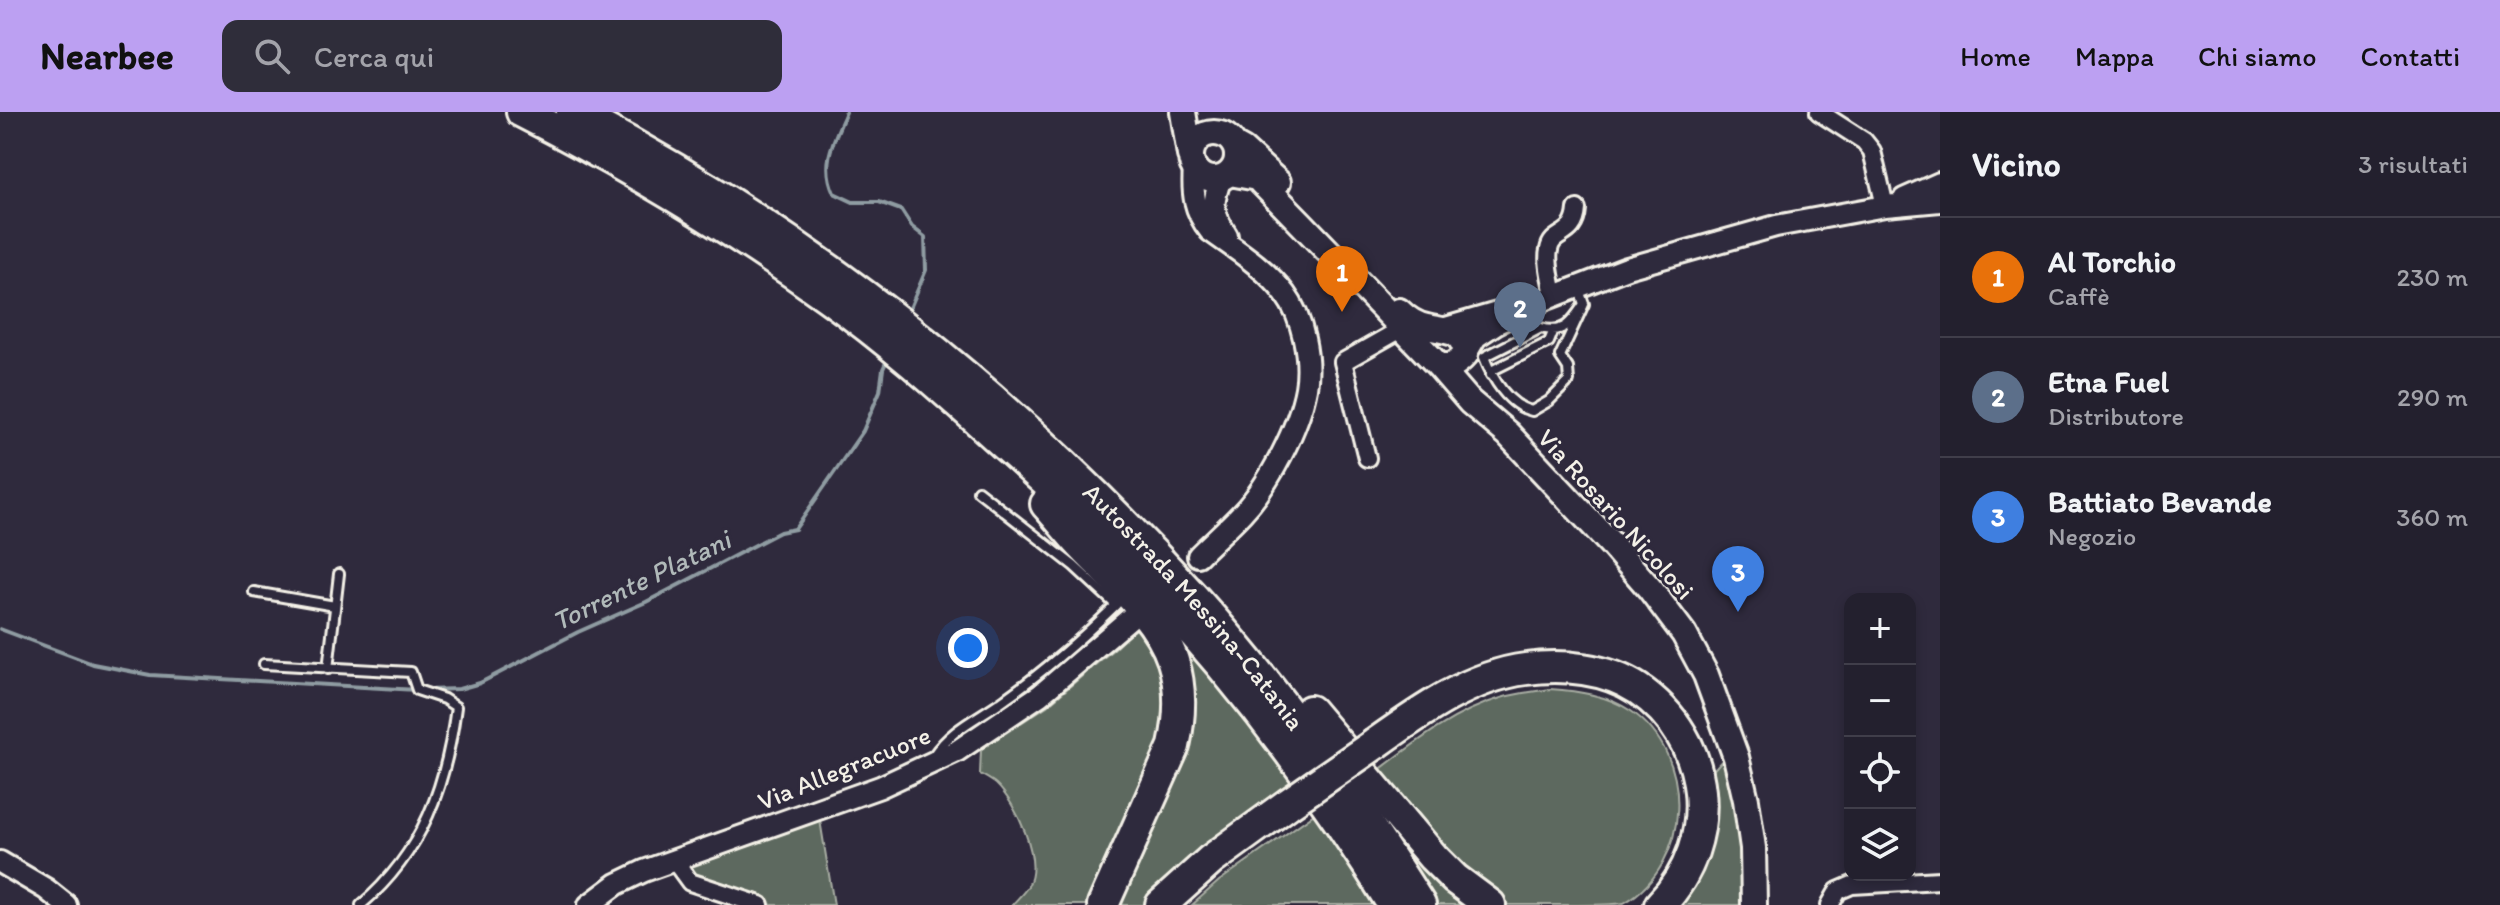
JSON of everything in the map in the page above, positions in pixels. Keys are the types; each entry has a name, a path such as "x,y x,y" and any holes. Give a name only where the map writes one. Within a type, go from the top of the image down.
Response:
{"highway":[{"path":"522,112 611,159 718,223 830,298 888,328"},
{"path":"572,112 649,154 793,244 921,354"},
{"name":"Autostrada Messina-Catania","path":"921,354 1016,454 1124,556 1216,659 1276,734 1339,821 1393,905"},
{"name":"Autostrada Messina-Catania","path":"921,354 1019,422 1194,599 1285,710 1358,809 1420,905"},
{"path":"1016,454 1047,505 1116,578 1160,635 1173,661 1179,719 1174,746 1103,905"},
{"path":"1109,510 1150,538 1305,706 1433,857 1455,879 1490,905"},
{"path":"1058,516 1084,535 1140,594 1166,631 1184,688 1185,719 1180,748 1110,905"},
{"path":"1181,905 1293,810 1379,750 1433,705 1472,685 1509,672 1547,667 1602,673 1636,688 1664,711 1692,755 1702,793 1700,831 1676,886 1660,905"},
{"path":"1379,750 1462,706 1514,686 1546,682 1579,684 1598,687 1629,699 1665,732 1679,762 1687,795 1685,828 1674,861 1655,888 1635,905"},
{"path":"1161,905 1230,845 1293,810"}],"main road":[{"path":"1183,112 1192,162 1206,178 1257,178 1403,328 1470,402 1508,434"},
{"path":"1212,112 1232,142 1237,160 1226,176"},
{"path":"1192,162 1192,146 1205,135 1213,133 1232,142 1266,170 1402,315 1426,327 1458,335 1464,342 1468,370 1476,390 1508,434"},
{"path":"1438,365 1448,367 1456,364 1466,354"},
{"name":"Via Rosario Nicolosi","path":"1508,434 1651,590 1684,634 1706,675 1736,757 1746,800 1753,848 1754,905"}],"street":[{"path":"1819,112 1864,141 1872,151 1885,206"},
{"path":"1192,162 1193,200 1203,223 1286,294 1298,321 1308,369 1299,415 1263,484 1244,512 1198,556"},
{"path":"1226,176 1213,202 1236,250"},
{"path":"1885,206 1940,183"},
{"path":"1442,329 1546,299 1581,296 1627,268 1776,226 1885,206 1940,201"},
{"path":"1546,299 1548,251 1552,242 1571,230 1577,209"},
{"path":"1466,354 1476,337 1546,299"},
{"path":"1367,458 1343,362 1403,328"},
{"name":"Via Allegracuore","path":"589,905 617,884 674,860 880,787 926,766 983,735 1040,695 1136,613"},
{"path":"674,860 690,882 760,905"},
{"path":"0,862 46,889 66,905"},
{"path":"1834,898 1852,885 1940,880"}],"lane":[{"path":"1581,296 1562,350 1560,356 1568,368 1569,381 1549,401 1532,411 1527,410 1509,397 1491,376 1484,357 1541,328 1553,332 1564,328 1574,319 1581,296"},
{"path":"1491,376 1493,370 1549,342 1553,332"},
{"path":"926,766 946,737 1041,671 1077,643 1116,605 1074,566 978,491"},
{"path":"328,669 339,574"},
{"path":"254,592 335,606"},
{"path":"264,664 411,672 417,690 444,699 456,707 447,766 440,789 398,869 361,905"}],"green space":[{"path":"1144,620 1154,635 1171,719 1096,905 1012,905 1026,889 1032,875 1030,847 1012,804 996,784 980,774 981,749 1047,706"},
{"path":"1179,636 1300,790 1156,905 1118,905 1178,771"},
{"path":"1550,689 1592,695 1631,711 1652,730 1667,754 1675,781 1677,809 1673,837 1663,863 1646,885 1624,903 1509,905 1500,902 1487,894 1374,774 1434,730 1466,712 1507,696"},
{"path":"1337,753 1478,905 1437,905"},
{"path":"1726,756 1738,820 1744,905 1670,905 1707,777"},
{"path":"1317,812 1379,905 1192,905 1219,881"},
{"path":"820,820 834,905 772,905 694,879 691,866"}],"waterway":[{"name":"Torrente Platani","path":"846,112 828,162 834,193 853,202 879,202 901,210 912,227 925,237 926,270 908,313"},
{"name":"Torrente Platani","path":"426,690 459,689 480,683 780,532 795,529 863,431 880,391 888,358"},
{"name":"Torrente Platani","path":"0,629 93,664 150,675 417,690"}],"place":[{"name":"Al Torchio","path":"1342,312"},
{"name":"Etna Fuel","path":"1520,348"},
{"name":"Battiato Bevande","path":"1738,612"}]}
